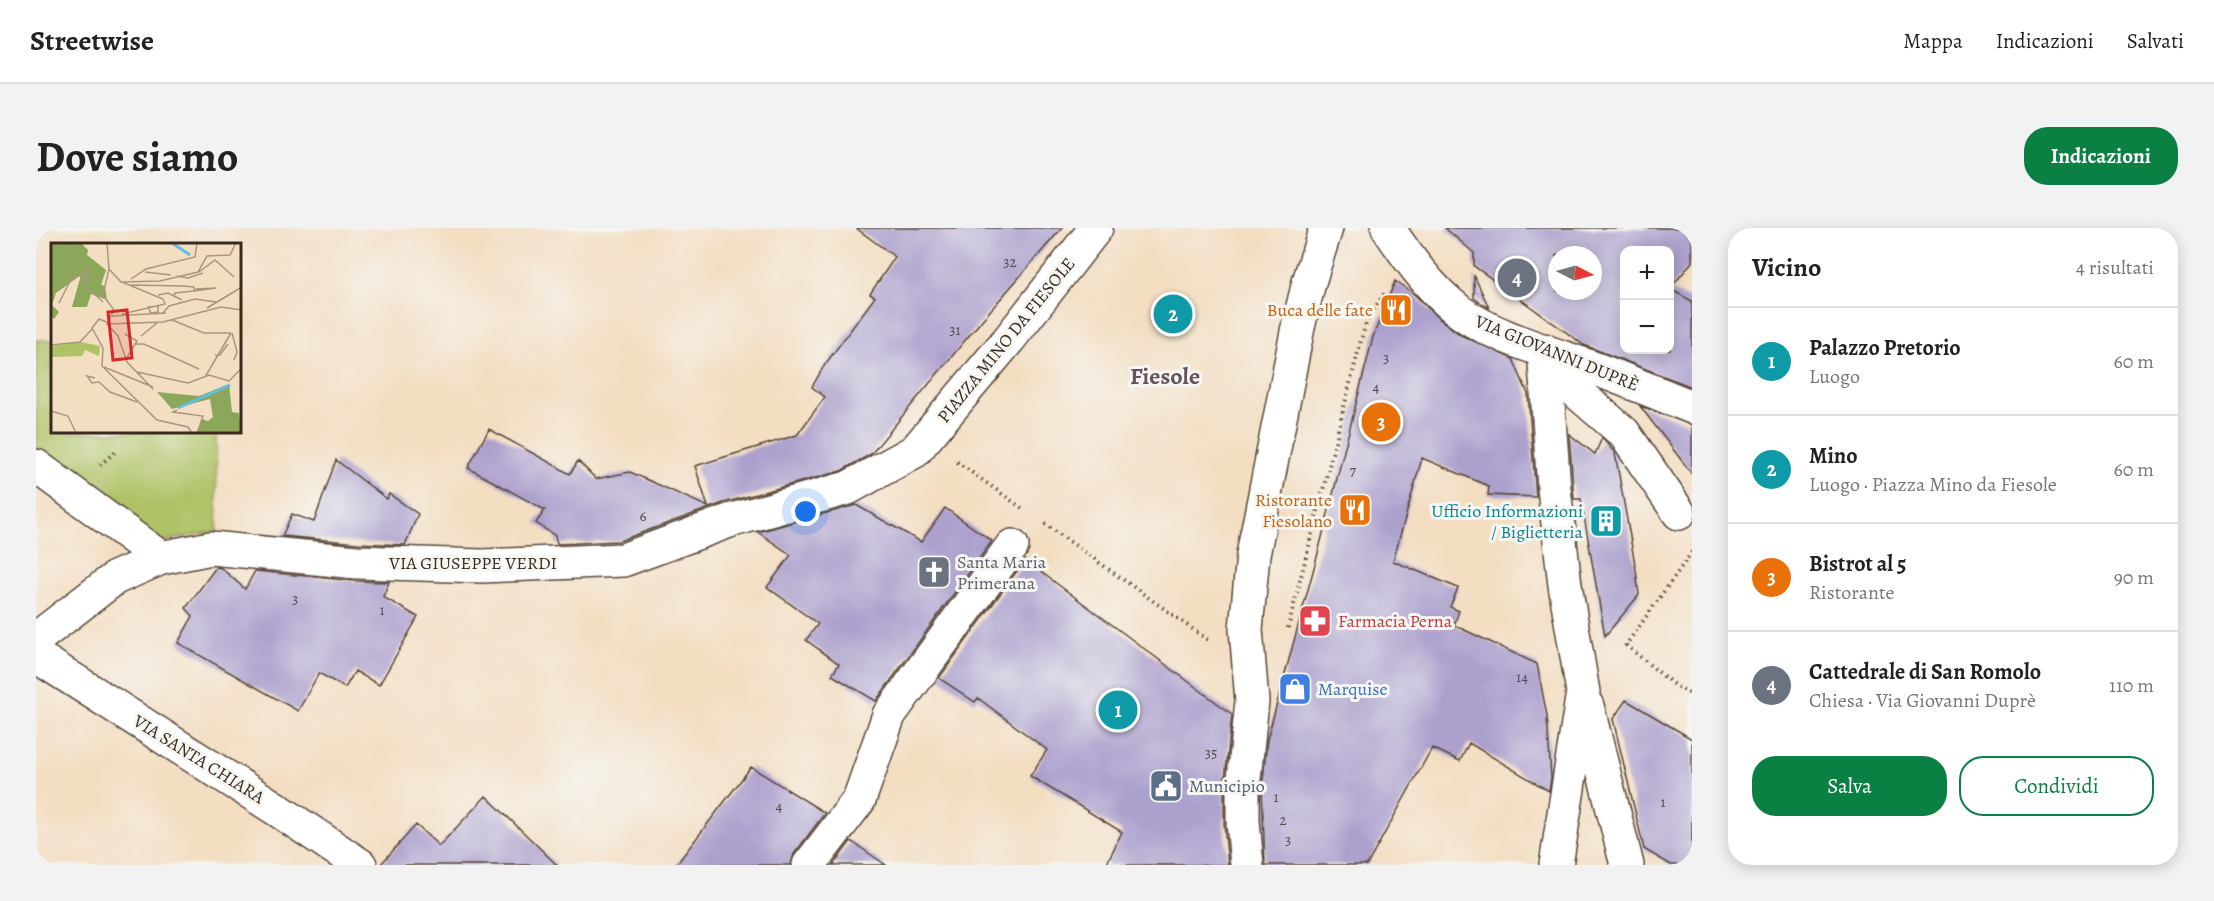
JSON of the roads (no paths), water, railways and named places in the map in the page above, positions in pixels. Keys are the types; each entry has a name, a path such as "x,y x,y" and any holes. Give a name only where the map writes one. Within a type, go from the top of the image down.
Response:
{"street":[{"name":"PIAZZA MINO DA FIESOLE","path":"920,445 1010,338 1096,228"},
{"path":"1247,865 1243,789 1252,693 1246,629 1254,545 1298,327 1326,228"},
{"name":"VIA GIOVANNI DUPRÈ","path":"1388,228 1408,257 1442,296 1460,312 1516,340 1692,407"},
{"path":"1557,355 1572,388 1624,434 1678,513"},
{"path":"1557,355 1554,488 1565,585 1583,692 1627,865"},
{"name":"VIA GIUSEPPE VERDI","path":"36,639 115,578 161,558 211,548 357,562 482,566 623,560 729,521 848,488 920,445"},
{"path":"36,466 161,558"},
{"path":"809,865 859,800 890,715 1012,546"},
{"name":"VIA SANTA CHIARA","path":"36,656 360,865"},
{"path":"1556,865 1583,692"}],"place":[{"name":"Cattedrale di San Romolo","path":"1517,278"},
{"name":"Buca delle fate","path":"1396,310"},
{"name":"Mino","path":"1173,314"},
{"name":"Bistrot al 5","path":"1381,422"},
{"name":"Ristorante Fiesolano","path":"1355,510"},
{"name":"Ufficio Informazioni / Biglietteria","path":"1606,521"},
{"name":"Santa Maria Primerana","path":"934,572"},
{"name":"Farmacia Perna","path":"1315,621"},
{"name":"Marquise","path":"1295,689"},
{"name":"Palazzo Pretorio","path":"1118,710"},
{"name":"Municipio","path":"1166,786"}],"district":[{"name":"Fiesole","path":"1165,376"}]}
